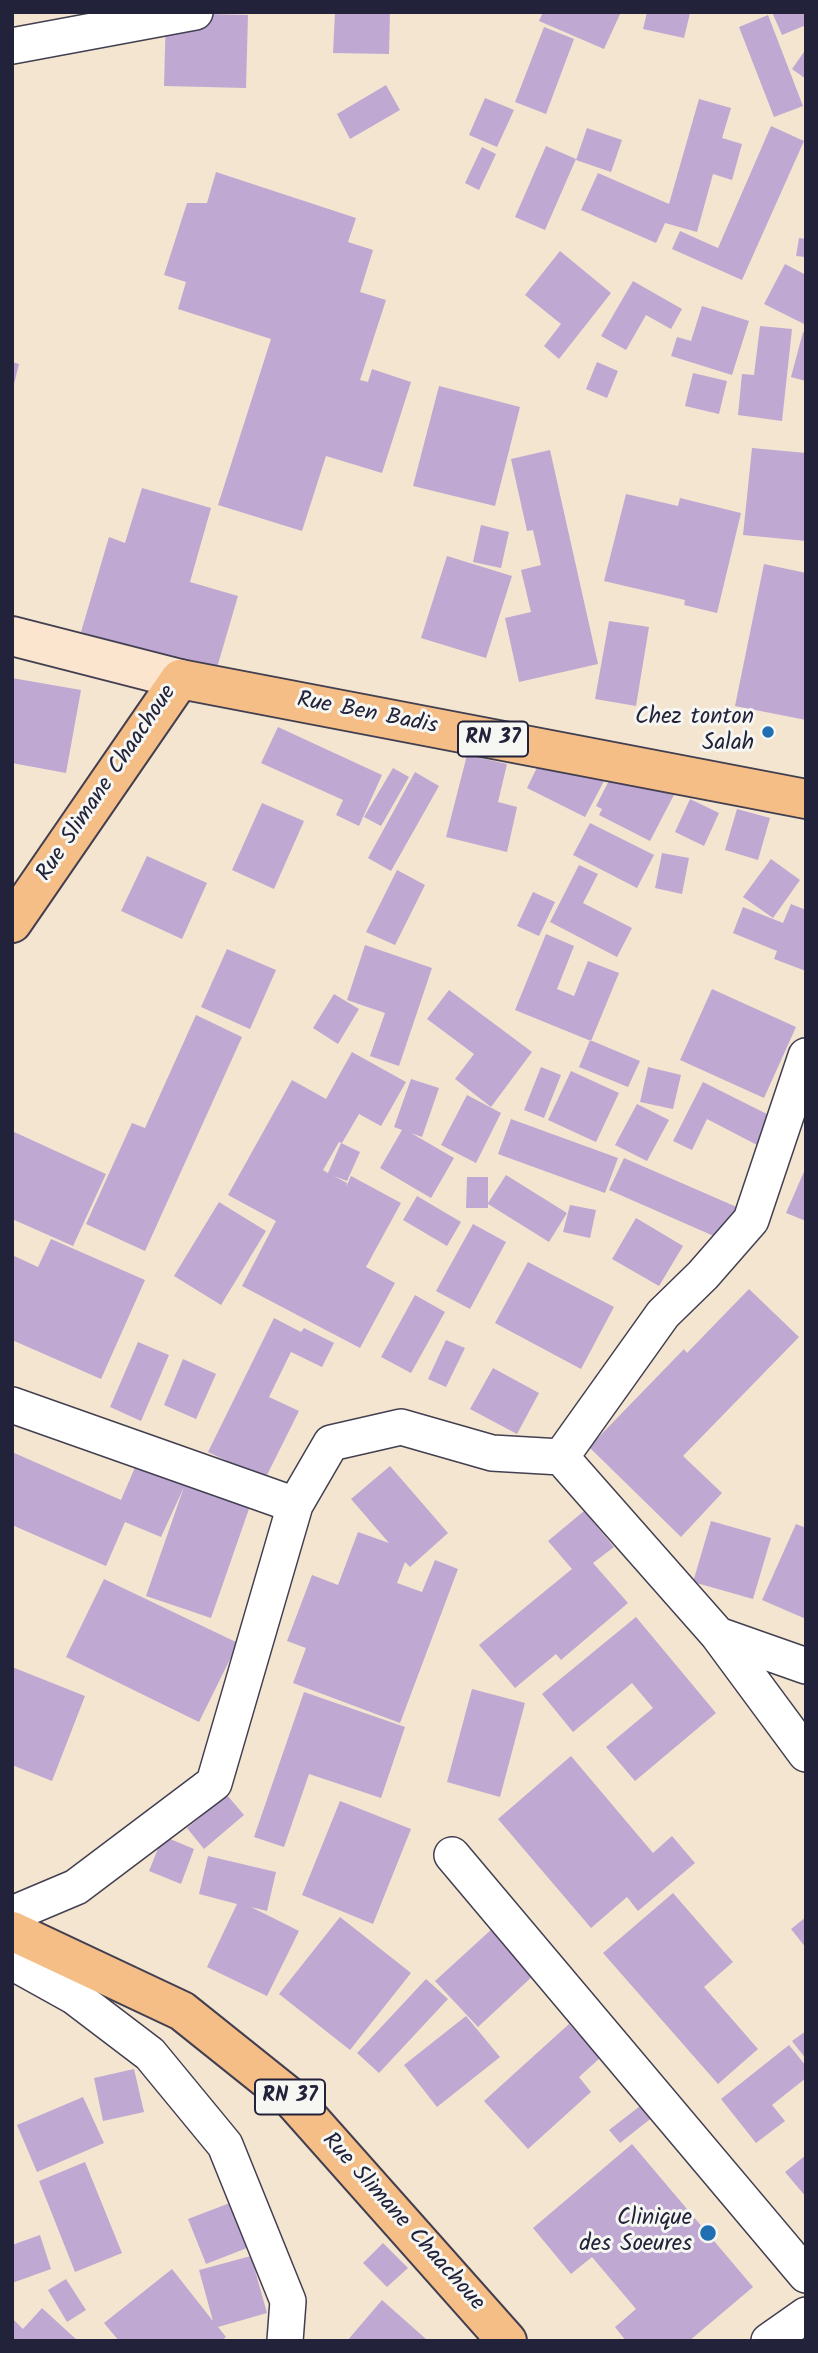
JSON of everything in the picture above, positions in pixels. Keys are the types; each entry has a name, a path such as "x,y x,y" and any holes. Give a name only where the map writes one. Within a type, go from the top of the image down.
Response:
{"main road":[{"name":"Rue Ben Badis","path":"180,679 806,799"},
{"name":"Rue Slimane Chaachoue","path":"12,923 180,679"},
{"name":"Rue Slimane Chaachoue","path":"12,1931 182,2011 292,2099 507,2341"}],"street":[{"path":"12,46 195,12"},
{"name":"Rue Ben Badis","path":"12,636 180,679"},
{"path":"561,1457 663,1314 703,1275 751,1220 806,1056"},
{"path":"12,1405 295,1505"},
{"path":"12,1913 76,1887 214,1783 295,1505 331,1443 401,1427 492,1453 561,1457 718,1635 806,1754"},
{"path":"718,1635 806,1666"},
{"path":"452,1855 806,2275"},
{"path":"12,1962 75,1997 150,2054 225,2145 288,2301 285,2341"},
{"path":"769,2341 806,2315"}],"building":[{"path":"335,12 390,12 389,54 333,53"},
{"path":"543,12 621,12 604,49 539,21"},
{"path":"647,12 690,13 684,38 643,29"},
{"path":"772,12 806,12 806,25 782,35"},
{"path":"166,13 248,15 246,88 164,86"},
{"path":"768,15 803,106 774,117 739,27"},
{"path":"544,27 574,39 546,114 515,102"},
{"path":"806,49 806,79 792,69"},
{"path":"386,85 400,110 350,139 337,114"},
{"path":"485,98 514,110 497,147 469,135"},
{"path":"699,99 731,108 722,138 742,144 732,180 713,174 697,232 665,223 656,243 581,210 598,173 669,204"},
{"path":"771,126 804,141 742,280 672,249 680,231 718,248"},
{"path":"587,128 622,140 611,172 576,160"},
{"path":"546,146 576,159 545,230 515,217"},
{"path":"482,147 496,154 479,190 465,183"},
{"path":"216,172 356,218 348,242 373,250 360,292 386,300 360,380 368,382 372,369 411,382 382,473 326,456 302,531 218,505 271,339 178,309 186,282 164,275 187,203 207,203"},
{"path":"799,238 806,239 806,257 796,256"},
{"path":"560,251 611,293 559,359 544,346 561,324 525,295"},
{"path":"785,264 806,275 806,325 764,304"},
{"path":"633,281 682,309 671,329 646,315 626,350 601,336"},
{"path":"702,306 749,321 732,375 671,356 677,337 691,341"},
{"path":"760,326 792,329 782,421 738,415 742,374 754,375"},
{"path":"803,332 806,333 806,381 791,377"},
{"path":"12,362 19,364 13,388 12,388"},
{"path":"597,362 618,371 607,398 586,389"},
{"path":"693,373 727,381 719,414 685,406"},
{"path":"439,386 520,407 495,506 413,486"},
{"path":"752,448 806,453 806,541 743,535"},
{"path":"550,450 598,664 519,682 505,618 531,612 521,570 541,565 533,530 527,531 511,459"},
{"path":"142,488 211,508 190,582 238,596 216,671 81,632 109,537 125,543"},
{"path":"626,494 678,506 680,498 741,513 717,613 684,605 685,600 604,581"},
{"path":"481,525 509,532 501,568 473,562"},
{"path":"447,556 512,576 486,658 421,638"},
{"path":"764,564 806,573 806,720 735,706"},
{"path":"609,621 649,627 636,706 595,699"},
{"path":"12,678 81,690 66,773 12,763"},
{"path":"278,727 382,775 359,826 336,815 343,800 261,763"},
{"path":"545,751 604,781 585,817 527,788"},
{"path":"467,755 507,764 498,802 517,807 507,852 446,837"},
{"path":"620,759 677,789 650,841 599,815 602,809 596,806"},
{"path":"393,768 409,777 381,826 364,817"},
{"path":"415,772 439,786 391,871 368,858"},
{"path":"690,799 719,813 704,846 675,832"},
{"path":"262,803 304,821 274,889 232,870"},
{"path":"737,809 770,818 758,860 725,850"},
{"path":"590,823 654,855 637,888 573,855"},
{"path":"662,853 689,858 682,894 655,888"},
{"path":"147,856 207,883 182,939 121,911"},
{"path":"771,859 800,880 773,918 743,897"},
{"path":"579,865 598,874 583,903 632,928 617,957 550,922"},
{"path":"397,870 425,885 395,945 366,932"},
{"path":"533,892 555,902 539,936 517,926"},
{"path":"791,904 806,910 806,971 774,959 777,951 733,933 743,907 783,923"},
{"path":"546,934 574,946 557,989 574,996 588,961 619,973 591,1041 515,1010"},
{"path":"365,945 432,968 399,1066 370,1056 385,1013 347,1000"},
{"path":"227,949 276,970 250,1029 201,1007"},
{"path":"712,989 796,1027 764,1098 680,1060"},
{"path":"449,990 532,1052 491,1107 455,1079 474,1054 427,1019"},
{"path":"334,994 359,1009 338,1044 313,1028"},
{"path":"196,1015 242,1037 145,1251 86,1224 132,1123 145,1128"},
{"path":"590,1040 640,1061 628,1087 579,1067"},
{"path":"352,1052 406,1082 381,1126 359,1114 323,1170 328,1173 341,1143 360,1152 347,1181 334,1176 347,1183 346,1187 351,1176 401,1203 366,1267 395,1283 360,1348 242,1286 276,1221 228,1195 292,1080 326,1099"},
{"path":"541,1067 561,1075 544,1118 524,1110"},
{"path":"648,1067 681,1075 673,1109 640,1102"},
{"path":"571,1071 619,1093 596,1142 548,1120"},
{"path":"411,1079 439,1088 422,1137 411,1133 454,1158 431,1198 380,1168 402,1130 394,1127"},
{"path":"703,1082 775,1118 761,1147 707,1119 692,1150 673,1141"},
{"path":"467,1095 501,1113 476,1163 441,1145"},
{"path":"637,1104 669,1120 647,1161 615,1145"},
{"path":"511,1119 618,1158 605,1193 498,1154"},
{"path":"12,1131 106,1174 73,1246 12,1219"},
{"path":"624,1158 739,1208 725,1241 609,1190"},
{"path":"806,1167 806,1221 786,1213"},
{"path":"506,1175 567,1213 549,1242 488,1204 488,1208 466,1208 467,1177 488,1177 488,1203"},
{"path":"417,1196 461,1222 447,1246 403,1220"},
{"path":"219,1202 266,1231 221,1305 174,1276"},
{"path":"570,1205 596,1210 590,1238 563,1232"},
{"path":"636,1218 683,1246 659,1286 612,1259"},
{"path":"473,1224 506,1242 470,1309 436,1291"},
{"path":"51,1239 145,1280 101,1379 12,1340 12,1255 38,1267"},
{"path":"528,1262 614,1307 581,1369 495,1323"},
{"path":"749,1289 799,1337 683,1456 722,1493 681,1537 589,1447 684,1349 687,1353"},
{"path":"415,1295 445,1312 411,1373 381,1357"},
{"path":"274,1318 301,1332 304,1328 334,1343 322,1367 291,1352 269,1397 299,1411 265,1479 208,1452"},
{"path":"446,1340 465,1348 446,1387 428,1379"},
{"path":"138,1342 169,1355 141,1421 110,1407"},
{"path":"183,1359 216,1374 196,1419 164,1405"},
{"path":"493,1368 539,1393 517,1434 470,1409"},
{"path":"12,1452 121,1500 139,1458 251,1503 211,1618 146,1596 184,1487 161,1537 125,1522 106,1566 12,1525"},
{"path":"390,1466 448,1533 410,1567 405,1562 397,1583 422,1592 435,1560 458,1569 400,1723 293,1683 306,1648 287,1641 312,1575 338,1585 358,1532 389,1543 351,1499"},
{"path":"584,1511 614,1547 593,1563 628,1603 561,1660 556,1654 515,1688 479,1645 572,1569 548,1541"},
{"path":"711,1521 771,1538 753,1599 693,1582"},
{"path":"796,1524 806,1528 806,1619 762,1600"},
{"path":"104,1579 238,1643 199,1722 66,1657"},
{"path":"636,1617 716,1713 635,1781 606,1747 653,1708 632,1683 573,1732 542,1694"},
{"path":"12,1667 85,1696 52,1781 12,1765"},
{"path":"472,1689 525,1703 500,1797 447,1782"},
{"path":"304,1692 405,1727 381,1798 309,1774 284,1847 254,1837"},
{"path":"571,1756 653,1853 672,1836 695,1863 638,1911 627,1897 591,1928 498,1819"},
{"path":"227,1795 244,1815 204,1849 187,1828"},
{"path":"340,1801 411,1829 373,1924 302,1895"},
{"path":"163,1836 194,1849 181,1884 149,1871"},
{"path":"208,1856 276,1872 267,1911 251,1907 299,1931 267,1996 207,1967 237,1904 199,1894"},
{"path":"673,1893 733,1962 704,1987 758,2049 718,2084 603,1953"},
{"path":"340,1917 411,1973 350,2050 279,1994"},
{"path":"806,1917 806,1948 791,1929"},
{"path":"493,1928 535,1974 478,2027 435,1981"},
{"path":"426,1979 448,1999 379,2073 357,2053"},
{"path":"466,2016 500,2057 437,2107 404,2065"},
{"path":"569,2024 600,2058 579,2077 591,2092 528,2149 484,2101"},
{"path":"806,2031 806,2059 792,2041"},
{"path":"789,2045 806,2066 806,2078 772,2105 785,2121 756,2143 721,2099"},
{"path":"134,2069 144,2112 103,2121 94,2078"},
{"path":"83,2097 104,2143 37,2172 17,2125"},
{"path":"644,2103 654,2116 620,2143 609,2130"},
{"path":"632,2144 753,2287 689,2341 626,2341 615,2327 636,2309 592,2257 571,2274 533,2228"},
{"path":"806,2155 806,2197 785,2172"},
{"path":"85,2162 122,2253 75,2272 39,2181"},
{"path":"235,2201 252,2246 206,2264 188,2219"},
{"path":"40,2235 51,2269 12,2283 12,2245"},
{"path":"383,2243 408,2268 387,2287 363,2263"},
{"path":"251,2256 267,2313 218,2327 226,2337 221,2341 119,2341 104,2323 172,2269 213,2321 199,2270"},
{"path":"66,2279 86,2310 67,2322 48,2290"},
{"path":"382,2300 426,2339 347,2341"},
{"path":"42,2308 78,2341 12,2341 12,2318 23,2329"}],"place":[{"name":"Chez tonton Salah","path":"768,732"},
{"name":"Clinique des Soeures","path":"708,2233"}]}
